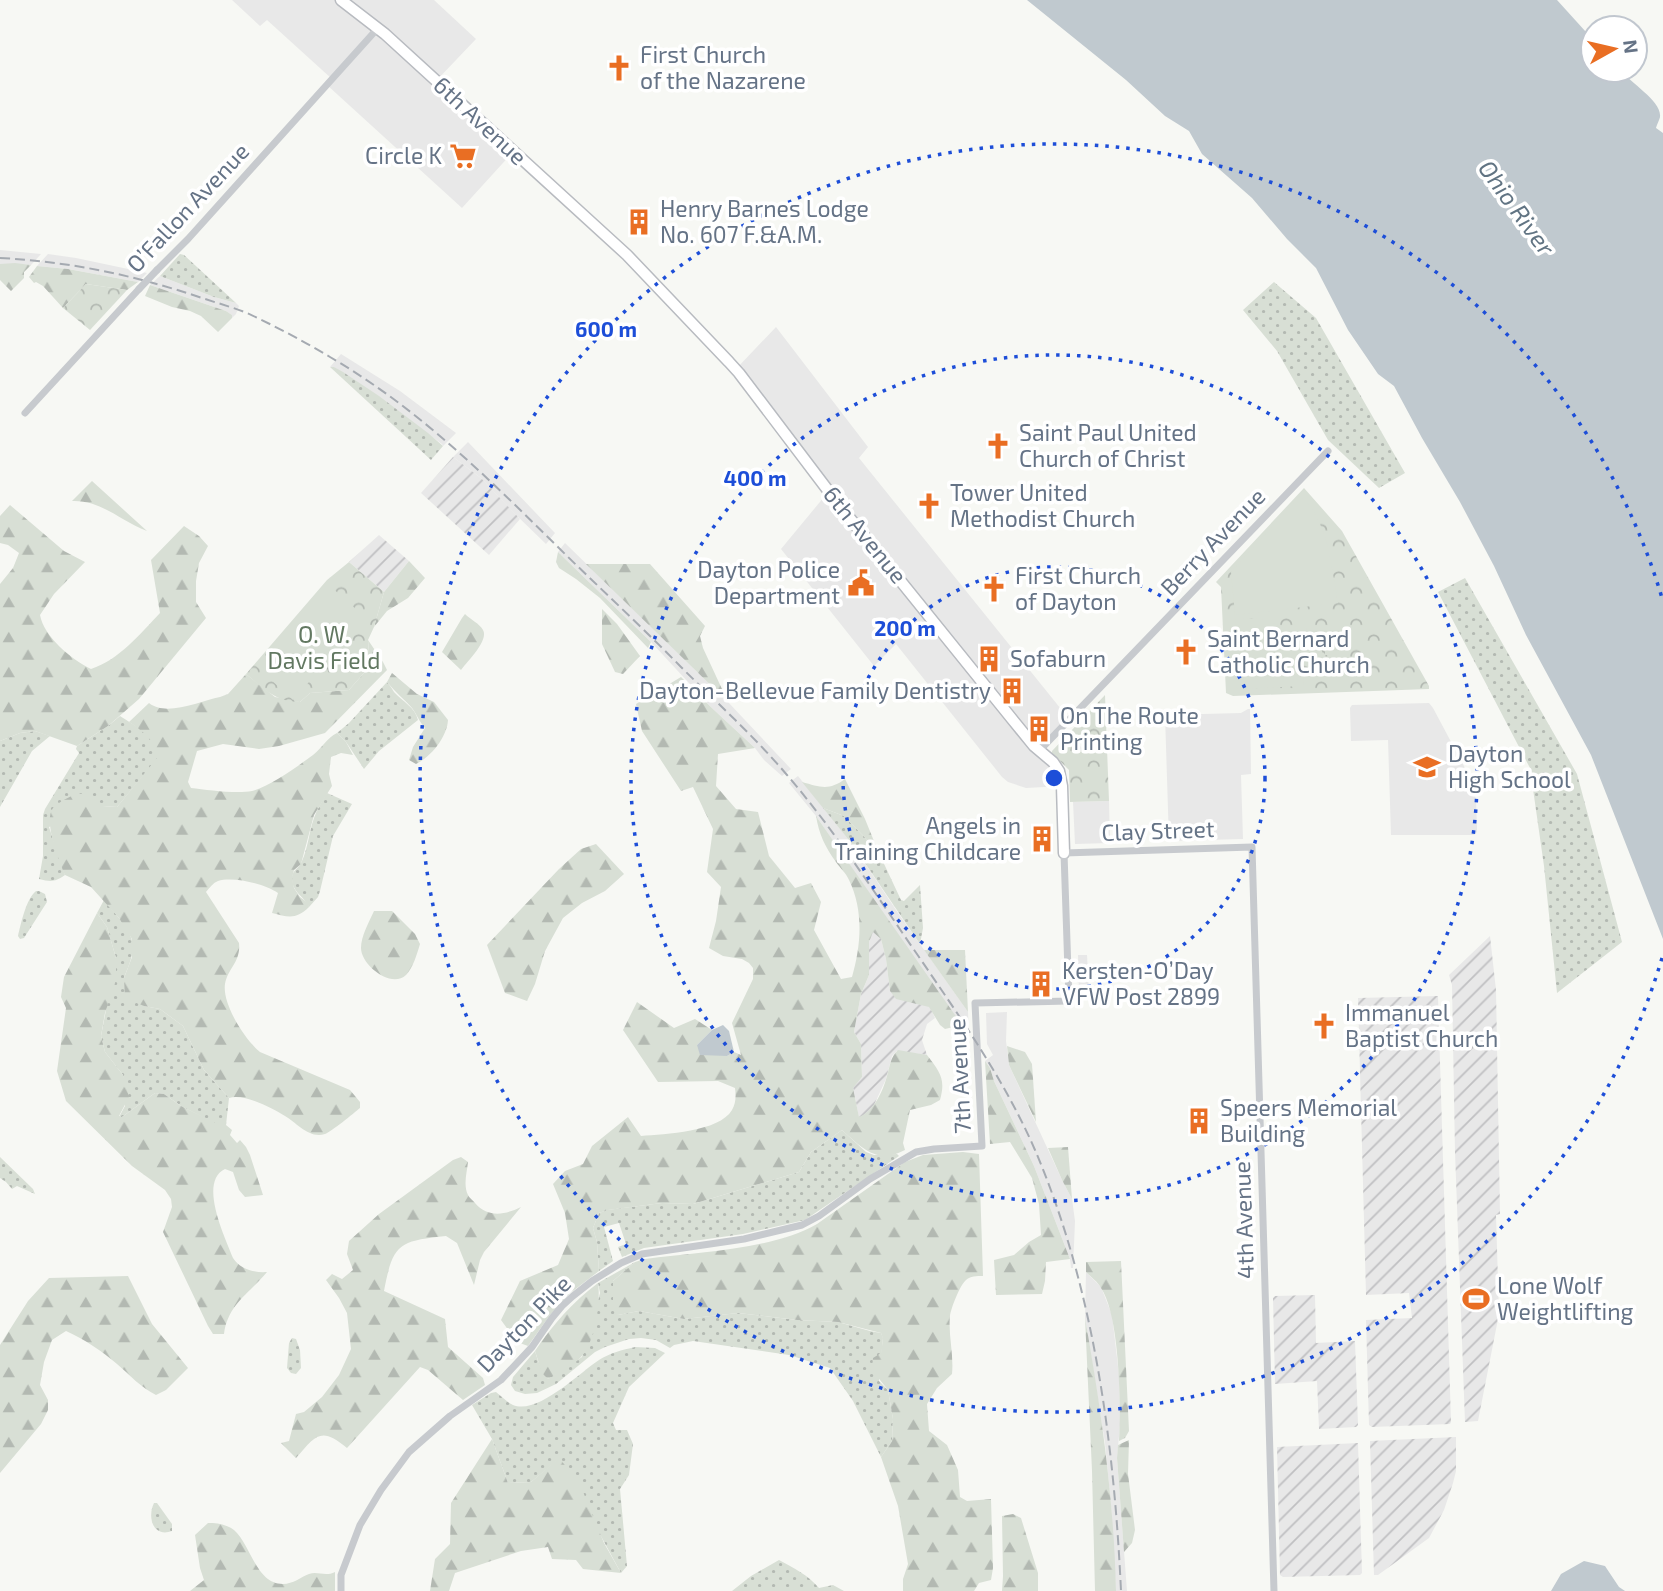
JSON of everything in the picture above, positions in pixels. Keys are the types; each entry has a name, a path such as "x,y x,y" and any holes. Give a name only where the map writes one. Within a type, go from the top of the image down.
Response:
{"main road":[{"name":"6th Avenue","path":"341,0 378,28 622,250 739,373 836,501 1039,751 1054,762 1062,786 1064,853"}],"street":[{"name":"O’Fallon Avenue","path":"25,413 188,239 378,28"},
{"name":"Berry Avenue","path":"1039,751 1328,452"},
{"name":"Clay Street","path":"1064,853 1252,847"},
{"name":"4th Avenue","path":"1252,847 1274,1591"},
{"name":"6th Avenue","path":"975,1003 1069,1001 1064,853"},
{"name":"7th Avenue","path":"975,1003 982,1146"},
{"name":"Dayton Pike","path":"341,1591 341,1575 360,1525 409,1452 450,1416 502,1380 532,1347 562,1306 593,1281 619,1264 642,1254 744,1239 802,1226 870,1179 916,1152 982,1146"}],"shaded area":[{"path":"232,0 434,0 476,39 436,81 513,152 462,208 327,85 332,79 267,20 260,26"},
{"path":"0,250 41,254 31,265 0,264"},
{"path":"48,254 147,273 138,282 37,266"},
{"path":"160,276 236,303 239,306 236,314 232,318 226,311 150,285"},
{"path":"776,327 868,447 859,458 1069,719 1039,750 1053,762 1062,786 1026,788 1002,777 896,644 874,666 781,549 829,491 736,369"},
{"path":"341,354 400,391 456,433 443,446 334,367 330,367"},
{"path":"468,442 555,533 546,544 481,478 453,457"},
{"path":"453,457 481,478 520,519 489,555 421,493"},
{"path":"379,535 409,561 384,592 349,562"},
{"path":"565,543 728,702 791,769 782,776 713,709 651,642 558,552"},
{"name":"Dayton High School","path":"1429,703 1473,783 1477,827 1474,835 1391,835 1388,740 1351,741 1352,705"},
{"path":"1248,709 1251,774 1241,775 1243,839 1169,841 1165,715 1241,713"},
{"path":"798,776 852,844 968,1012 969,1037 816,816 789,783"},
{"path":"1109,801 1110,843 1075,844 1073,802"},
{"path":"873,931 881,939 890,991 930,1007 935,1018 927,1024 922,1040 927,1055 897,1051 892,1056 886,1079 874,1105 868,1113 859,1118 853,1087 862,1077 861,1044 854,1032 861,994 869,975 869,942"},
{"path":"1490,936 1496,990 1499,1314 1478,1421 1465,1422 1452,985 1449,975"},
{"path":"1078,955 1087,955 1089,991 1079,991"},
{"path":"1438,996 1451,1422 1372,1427 1369,1425 1366,1320 1412,1318 1409,1293 1366,1295 1358,998"},
{"path":"1007,1012 1009,1065 1072,1199 1075,1221 1073,1268 1034,1166 985,1061 993,1055 987,1044 986,1013"},
{"path":"1086,1272 1101,1287 1112,1315 1119,1375 1120,1425 1117,1458 1127,1591 1116,1591 1105,1443 1085,1318"},
{"path":"1315,1295 1316,1343 1355,1341 1356,1427 1319,1429 1317,1381 1275,1384 1273,1298"},
{"path":"1456,1437 1456,1471 1453,1483 1444,1510 1429,1538 1378,1575 1374,1575 1370,1441"},
{"path":"1358,1443 1362,1573 1283,1577 1280,1575 1277,1447"}],"green space":[{"path":"180,254 184,255 236,303 160,276"},
{"path":"0,264 31,265 24,272 24,278 11,291 0,280"},
{"path":"37,266 138,282 127,290 86,284 63,308 43,286 34,283 29,277"},
{"path":"1274,282 1316,318 1405,473 1379,488 1328,440 1277,351 1243,310"},
{"path":"86,284 127,290 90,330 63,308"},
{"path":"150,285 226,311 232,318 218,332 201,316 145,296"},
{"path":"330,367 343,372 379,396 443,446 431,460"},
{"path":"92,481 147,531 102,507 72,501"},
{"path":"1304,488 1342,531 1429,689 1233,696 1226,693 1221,587 1216,582"},
{"path":"1300,496 1310,506 1323,531 1331,559 1338,603 1235,615 1231,572"},
{"path":"10,505 64,551 85,562 54,594 40,615 53,639 91,669 120,653 160,613 151,560 184,526 208,546 199,563 196,581 196,602 206,618 139,699 108,726 77,746 35,731 20,733 0,741 0,584 13,568 19,553 0,543 0,516"},
{"path":"558,552 651,642 648,648 600,598 559,568 556,562"},
{"path":"409,561 425,578 408,598 387,611 374,627 384,592"},
{"name":"O. W. Davis Field","path":"349,562 384,592 368,640 370,666 349,690 310,693 300,702 284,700 271,694 246,674 327,580"},
{"path":"586,564 650,564 705,626 700,636 703,648 728,702"},
{"path":"1465,578 1577,774 1622,942 1557,993 1544,866 1530,768 1438,592"},
{"path":"329,585 366,618 293,700 256,666"},
{"path":"602,609 617,624 640,656 623,674 615,672 602,644"},
{"path":"465,614 480,626 484,634 477,650 461,670 442,652"},
{"path":"1235,618 1266,620 1294,639 1303,648 1304,686 1237,689"},
{"path":"1306,628 1322,628 1322,655 1307,656"},
{"path":"1325,628 1341,628 1341,655 1325,655"},
{"path":"368,640 387,670 325,733 259,749 223,744 197,751 188,782 191,788 213,791 246,792 259,789 307,760 337,733 353,755 341,753 331,757 329,774 332,786 314,815 301,864 294,870 294,888 309,907 292,916 272,913 278,893 240,880 218,881 206,892 239,943 238,955 227,978 225,992 231,1011 248,1039 260,1052 350,1090 360,1102 360,1108 353,1114 328,1133 319,1135 308,1132 258,1102 229,1098 204,1070 183,1026 160,1009 125,998 124,978 132,957 132,939 119,918 91,887 65,875 53,841 50,814 55,806 77,793 95,797 103,806 117,807 157,758 152,742 129,722 149,703 164,709 220,697 228,694 246,674 275,697 300,702 310,693 349,690 370,666"},
{"path":"392,673 417,694 434,702 448,720 445,733 437,746 416,764 409,760 413,747 425,728 412,708 387,682"},
{"path":"681,677 755,748 718,754 716,786 736,809 758,812 769,856 795,888 811,883 821,902 814,930 841,979 852,977 859,940 859,916 848,877 823,840 816,816 962,1025 945,1029 929,1007 896,999 890,991 881,939 873,932 869,942 869,975 861,994 854,1032 861,1044 862,1077 853,1088 859,1117 877,1100 898,1050 927,1055 942,1081 940,1100 910,1110 903,1143 905,1150 886,1156 878,1155 863,1148 842,1130 811,1152 799,1172 693,1204 662,1203 599,1213 593,1228 599,1271 569,1294 528,1346 517,1342 501,1320 520,1281 558,1265 569,1239 565,1213 553,1184 565,1171 583,1164 592,1146 628,1117 641,1136 677,1133 716,1123 732,1110 735,1102 735,1088 718,1081 658,1082 623,1030 637,1002 674,1028 695,1019 712,1030 697,1045 727,1056 734,1052 741,1055 732,1023 753,979 753,968 742,959 723,956 709,948 721,887 707,872 713,829 693,787 681,791 642,731 636,704"},
{"path":"387,682 411,708 418,720 379,751 364,769 337,733"},
{"path":"1105,695 1109,801 1070,802 1069,770 1052,751"},
{"path":"120,716 150,738 158,758 117,807 103,806 49,827 65,875 53,881 39,879 45,809 79,753 77,746"},
{"path":"35,731 50,736 32,751 0,807 0,741 20,733"},
{"path":"845,779 878,851 844,816 823,808 802,782 829,787"},
{"path":"327,793 352,804 333,836 318,897 309,907 295,888 292,877 302,861 312,823"},
{"path":"823,808 844,816 878,851 901,900 904,901 920,885 923,928 920,944 852,844"},
{"path":"596,844 624,874 605,891 582,903 563,918 545,951 527,1001 505,993 487,945 559,869 581,849"},
{"path":"36,891 45,894 47,902 24,938 20,939 18,936 24,912"},
{"path":"104,900 131,936 132,956 124,978 144,1006 160,1009 183,1026 204,1070 229,1098 226,1125 220,1126 164,1094 155,1093 119,1117 125,1106 123,1075 105,1052 101,1036 116,958 107,927 97,913"},
{"path":"374,911 392,911 415,934 420,944 411,969 400,979 378,973 362,955 362,939"},
{"path":"97,913 107,927 116,958 116,980 101,1036 105,1052 123,1075 129,1097 119,1116 122,1117 155,1093 164,1094 181,1106 220,1125 226,1125 232,1130 230,1135 237,1143 240,1140 246,1147 263,1195 245,1197 239,1190 233,1172 225,1169 217,1176 214,1185 216,1210 233,1258 248,1270 267,1272 235,1307 224,1334 213,1334 208,1326 163,1232 172,1207 171,1199 165,1190 132,1166 66,1101 57,1071 66,1008 61,997 64,977"},
{"path":"924,950 965,950 968,1012"},
{"path":"1007,1046 1025,1052 1032,1064 1036,1122 1009,1065"},
{"path":"985,1061 1034,1166 1070,1259 1046,1262 1042,1294 996,1295 994,1260 1014,1255 1041,1235 1039,1204 1032,1178 1010,1142 990,1144"},
{"path":"842,1130 866,1152 899,1156 805,1220 743,1234 644,1248 622,1257 618,1247 626,1244 619,1223 604,1227 613,1261 599,1271 593,1228 599,1213 662,1203 693,1204 799,1172 811,1152"},
{"path":"1068,1147 1072,1199 1048,1148"},
{"path":"963,1152 979,1154 983,1276 968,1279 956,1297 950,1323 952,1374 937,1388 927,1404 929,1431 947,1445 958,1470 960,1497 967,1501 991,1499 993,1568 991,1580 979,1583 974,1591 903,1591 903,1579 908,1564 898,1506 881,1457 892,1441 893,1419 888,1390 872,1370 873,1358 881,1353 881,1333 838,1322 738,1313 684,1319 639,1311 618,1315 613,1308 613,1281 635,1262 645,1259 734,1249 799,1233 817,1224 905,1162 923,1155"},
{"path":"0,1157 35,1194 17,1186 12,1189 0,1178"},
{"path":"461,1157 468,1162 466,1178 469,1197 480,1208 497,1214 521,1207 484,1252 474,1285 457,1243 446,1236 417,1240 400,1248 391,1263 384,1291 445,1319 448,1347 483,1378 485,1385 463,1400 428,1370 420,1367 347,1448 331,1437 319,1436 296,1458 281,1443 289,1441 296,1414 304,1412 322,1397 339,1375 351,1349 347,1313 326,1280 332,1274 342,1279 353,1270 347,1254 349,1241 379,1214 453,1160"},
{"path":"1121,1261 1129,1431 1125,1438 1119,1441 1116,1339 1107,1301 1101,1288 1086,1272 1086,1262"},
{"path":"635,1262 613,1281 618,1315 639,1311 684,1319 738,1313 838,1322 881,1333 883,1338 879,1381 888,1390 893,1419 892,1441 881,1457 853,1401 830,1368 789,1355 693,1341 670,1348 656,1340 629,1339 595,1352 556,1384 537,1393 515,1391 511,1385 513,1377 535,1351 548,1379 582,1357 600,1293 598,1283"},
{"path":"128,1276 152,1324 188,1368 166,1390 156,1395 99,1350 66,1331 52,1340 44,1362 40,1385 48,1400 48,1410 41,1424 0,1473 0,1345 28,1301 49,1278"},
{"path":"598,1283 596,1322 586,1351 566,1369 548,1379 542,1373 535,1351 564,1314"},
{"path":"1085,1318 1106,1454 1116,1591 1095,1591"},
{"path":"292,1338 296,1339 300,1350 301,1368 296,1374 287,1368 289,1343"},
{"path":"635,1347 655,1348 665,1353 629,1387 613,1423 616,1430 627,1430 633,1444 629,1475 620,1489 627,1566 621,1573 559,1459 531,1482 508,1483 492,1439 472,1405 496,1392 513,1405 534,1404 558,1391 603,1358"},
{"path":"492,1439 508,1483 531,1482 559,1458 579,1482 604,1543 621,1573 583,1569 576,1560 552,1559 548,1547 521,1551 455,1573 449,1591 430,1591 435,1559 450,1544 451,1503"},
{"path":"1129,1440 1128,1474 1135,1530 1132,1543 1124,1552 1117,1458 1118,1445"},
{"path":"154,1503 157,1503 172,1524 172,1531 160,1532 153,1525 151,1514"},
{"path":"1013,1514 1021,1518 1038,1573 1038,1591 1002,1591 1002,1516"},
{"path":"208,1523 221,1524 234,1530 266,1578 287,1584 309,1574 335,1572 335,1591 190,1591 204,1580 195,1535"},
{"path":"779,1560 819,1588 833,1585 844,1591 732,1591"}],"water":[{"name":"Ohio River","path":"1027,0 1557,0 1579,24 1579,84 1635,84 1656,105 1660,117 1656,128 1663,133 1663,939 1591,755 1526,635 1460,502 1394,386 1378,374 1348,330 1316,268 1252,198 1202,154 1189,131 1165,116 1126,80"},
{"path":"723,1025 729,1031 734,1052 727,1056 700,1055 697,1045 712,1030"},
{"path":"1584,1561 1605,1566 1619,1587 1625,1591 1551,1591 1561,1574"}],"railway":[{"path":"0,258 103,271 230,307 289,334 363,378 395,400 483,474 735,720 787,775 855,864 967,1028 1010,1100 1035,1150 1072,1256 1098,1366 1113,1479 1121,1591"}],"place":[{"name":"First Church of the Nazarene","path":"619,68"},
{"name":"Circle K","path":"463,156"},
{"name":"Henry Barnes Lodge No. 607 F.&A.M.","path":"639,222"},
{"name":"Saint Paul United Church of Christ","path":"998,446"},
{"name":"Tower United Methodist Church","path":"929,506"},
{"name":"Dayton Police Department","path":"861,583"},
{"name":"First Church of Dayton","path":"994,589"},
{"name":"Saint Bernard Catholic Church","path":"1186,652"},
{"name":"Sofaburn","path":"989,659"},
{"name":"Dayton-Bellevue Family Dentistry","path":"1012,691"},
{"name":"On The Route Printing","path":"1039,729"},
{"name":"Dayton High School","path":"1427,767"},
{"name":"Angels in Training Childcare","path":"1042,839"},
{"name":"Kersten-O’Day VFW Post 2899","path":"1041,984"},
{"name":"Immanuel Baptist Church","path":"1324,1026"},
{"name":"Speers Memorial Building","path":"1199,1121"},
{"name":"Lone Wolf Weightlifting","path":"1476,1299"}]}
